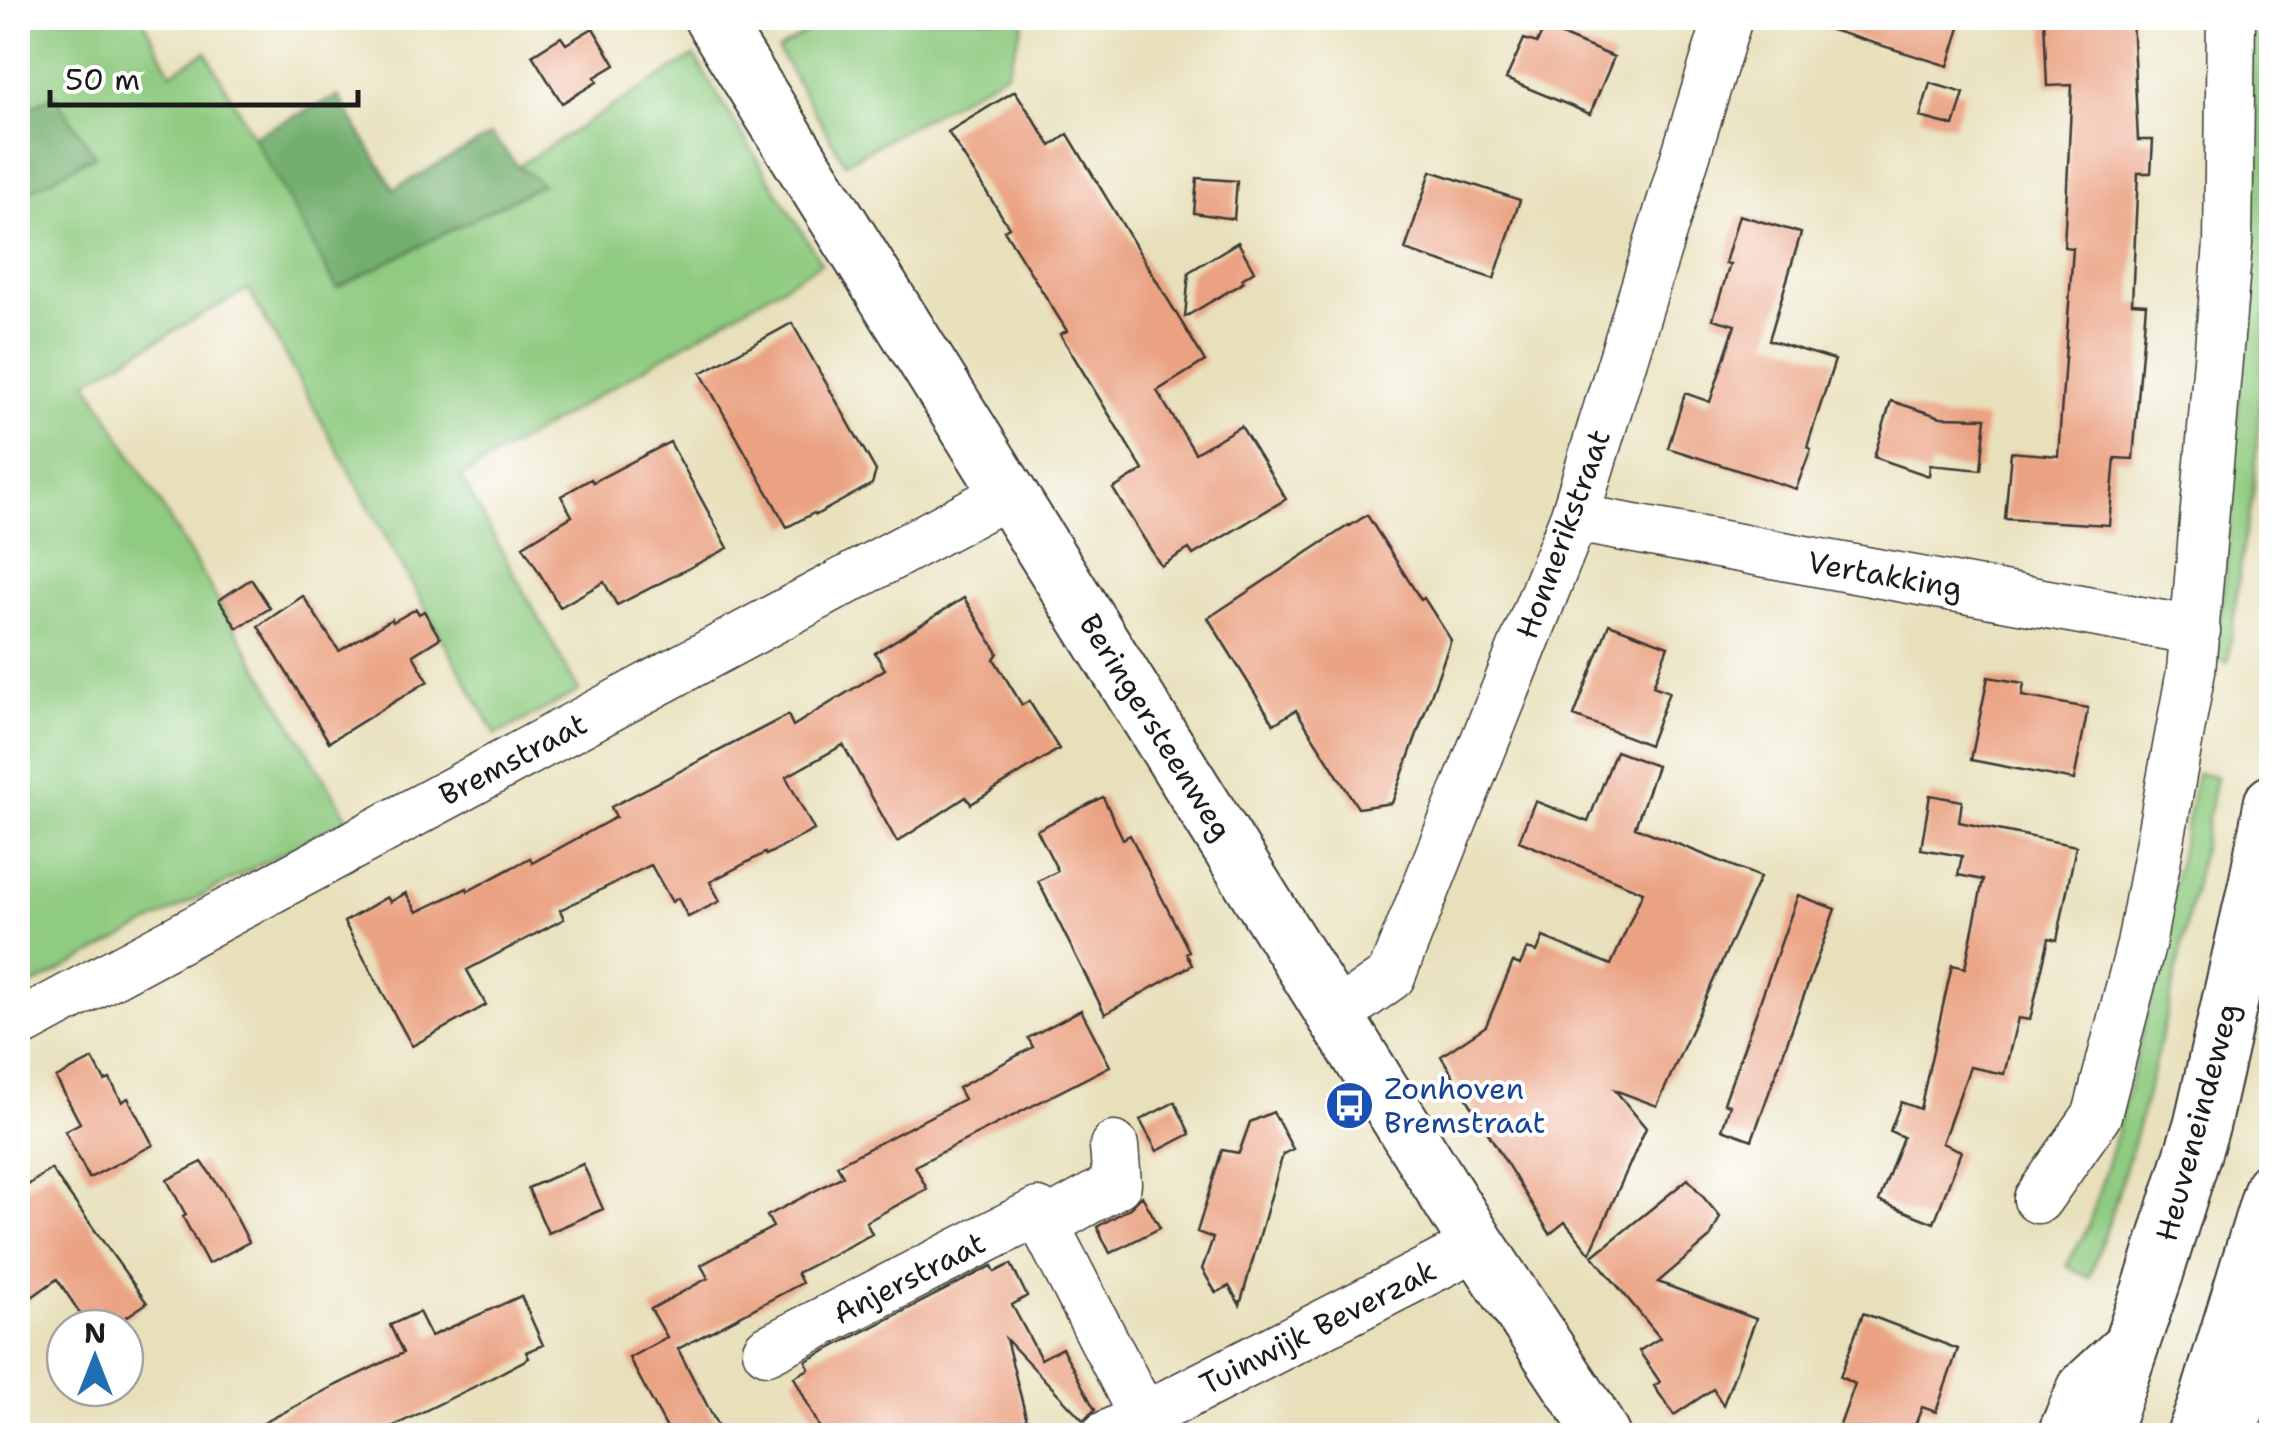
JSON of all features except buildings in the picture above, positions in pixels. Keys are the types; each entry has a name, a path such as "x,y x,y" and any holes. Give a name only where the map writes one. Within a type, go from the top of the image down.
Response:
{"main road":[{"name":"Beringersteenweg","path":"712,18 1602,1436"},
{"name":"Heuveneindeweg","path":"2100,1436 2202,1124 2272,803"},
{"path":"2194,1436 2272,1189"},
{"path":"2065,1436 2086,1389 2129,1348"}],"street":[{"name":"Honnerikstraat","path":"1336,1016 1391,976 1574,518 1728,18"},
{"path":"2038,1199 2097,1115 2140,945 2191,671 2228,244 2230,18"},
{"name":"Bremstraat","path":"18,1025 1009,493"},
{"name":"Vertakking","path":"1574,518 2196,631"},
{"name":"Anjerstraat","path":"767,1350 1038,1212 1045,1224 1117,1184 1114,1146"},
{"path":"1045,1224 1124,1426"},
{"name":"Tuinwijk Beverzak","path":"1124,1426 1478,1244"},
{"path":"2230,1436 2272,1318"}],"green space":[{"path":"18,18 142,18 171,73 206,52 337,287 541,185 518,166 694,56 821,263 461,477 579,691 496,735 248,289 87,381 348,818 18,993 18,197 94,155 54,95 18,115"},
{"path":"829,18 1025,18 1007,72 845,163 778,50"},
{"path":"2247,18 2271,18 2272,193 2253,496 2228,662 2215,659 2244,334"},
{"path":"54,95 95,155 18,197 18,115"},
{"path":"338,96 394,189 491,135 518,166 542,184 337,288 253,136"},
{"path":"2197,773 2216,776 2178,966 2130,1155 2089,1278 2067,1265 2088,1227 2119,1125 2149,1005"}],"place":[{"name":"Zonhoven Bremstraat","path":"1349,1105"}]}
